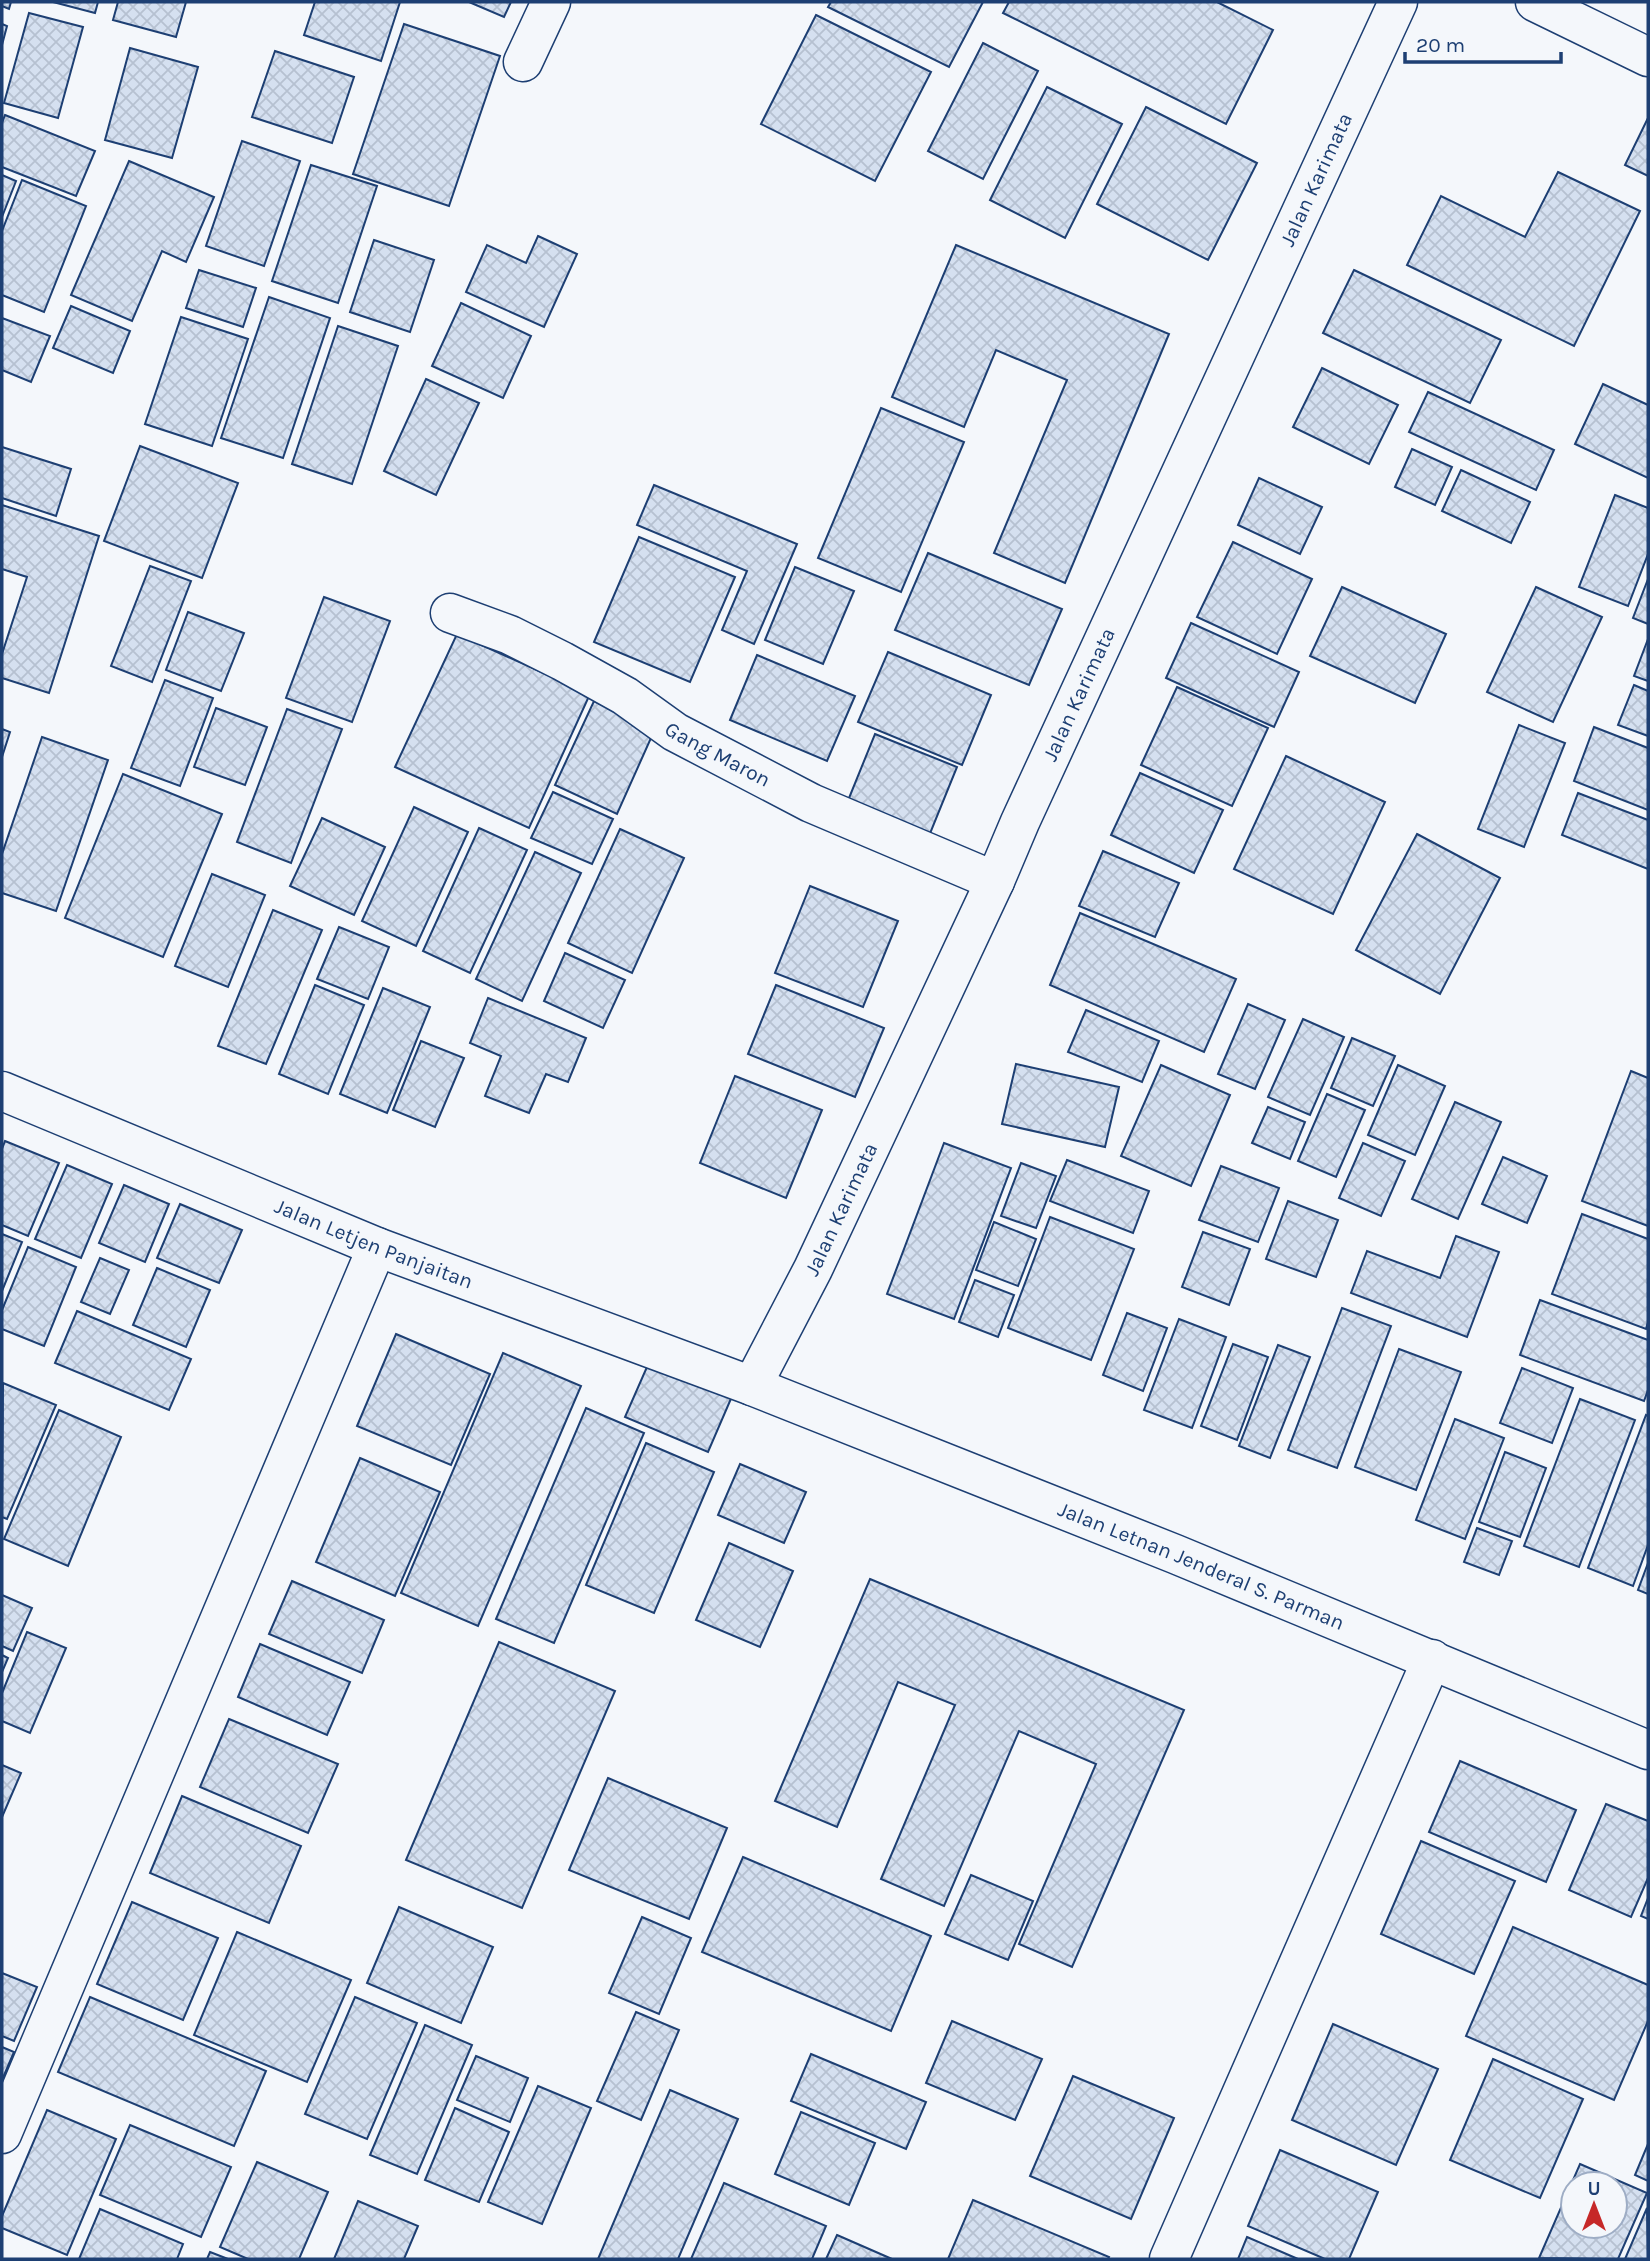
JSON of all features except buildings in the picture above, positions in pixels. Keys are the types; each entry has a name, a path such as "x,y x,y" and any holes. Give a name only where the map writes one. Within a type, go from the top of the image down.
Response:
{"main road":[{"path":"523,62 551,2"},
{"name":"Jalan Karimata","path":"752,1385 813,1269 995,881 1398,2"},
{"path":"1535,2 1648,57"},
{"name":"Gang Maron","path":"450,613 510,635 562,661 625,696 675,732 811,803 995,881"},
{"name":"Jalan Letjen Panjaitan","path":"2,1091 377,1247 752,1385"},
{"path":"2,2134 377,1247"},
{"name":"Jalan Letnan Jenderal S. Parman","path":"752,1385 1175,1554 1648,1750"},
{"path":"1169,2259 1432,1659"}]}
